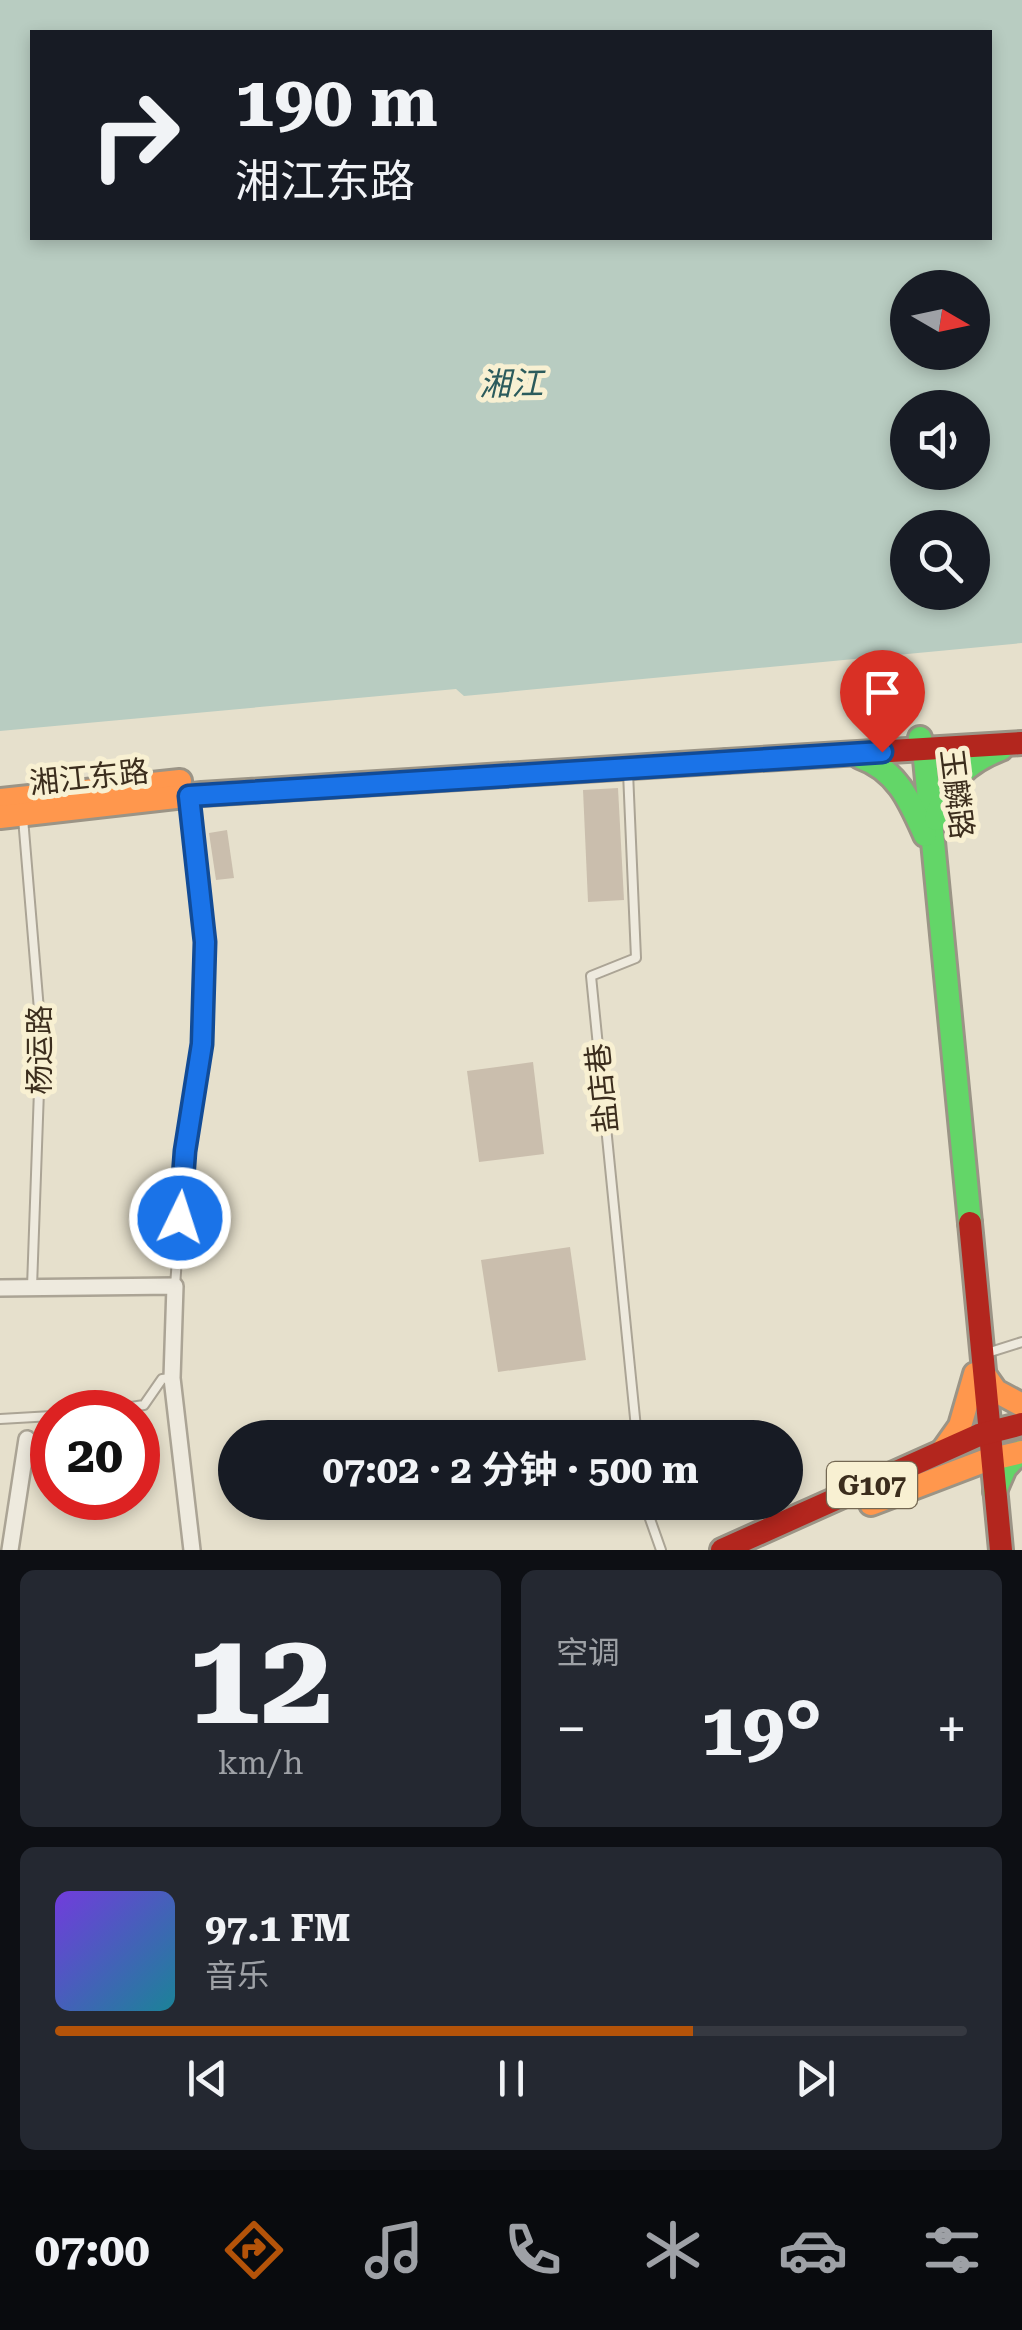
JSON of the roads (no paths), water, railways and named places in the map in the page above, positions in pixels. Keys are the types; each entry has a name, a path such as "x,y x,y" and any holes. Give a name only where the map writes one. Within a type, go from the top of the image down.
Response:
{"main road":[{"name":"湘江东路","path":"0,800 201,779 1021,740"},
{"path":"929,834 942,792 960,769 1021,740"},
{"name":"湘江东路","path":"12,815 189,796 920,746"},
{"name":"玉麟路","path":"920,746 980,1367 992,1550"},
{"path":"847,754 878,761 902,786 929,834"},
{"path":"980,1367 996,1391 1022,1405"},
{"path":"980,1367 944,1464 991,1492 1005,1468 1021,1452"},
{"name":"G107","path":"764,1550 944,1464 985,1434 1022,1424"},
{"name":"G107","path":"722,1550 944,1464 1021,1452"},
{"name":"玉麟路","path":"991,1492 1001,1550"}],"street":[{"path":"0,1288 175,1286 172,1378 192,1550"},
{"path":"10,1550 27,1438"}],"lane":[{"name":"盐店巷","path":"628,768 636,958 591,976 636,1420"},
{"path":"175,1286 185,1151 202,1044 204,959 189,796"},
{"name":"杨运路","path":"12,815 41,1034 32,1287"},
{"path":"980,1367 1022,1342"},
{"path":"154,1390 162,1379 172,1378"},
{"path":"0,1419 30,1417"},
{"path":"650,1520 661,1550"}],"water":[{"name":"湘江","path":"0,0 1022,0 1022,643 464,696 456,689 0,731"}]}
